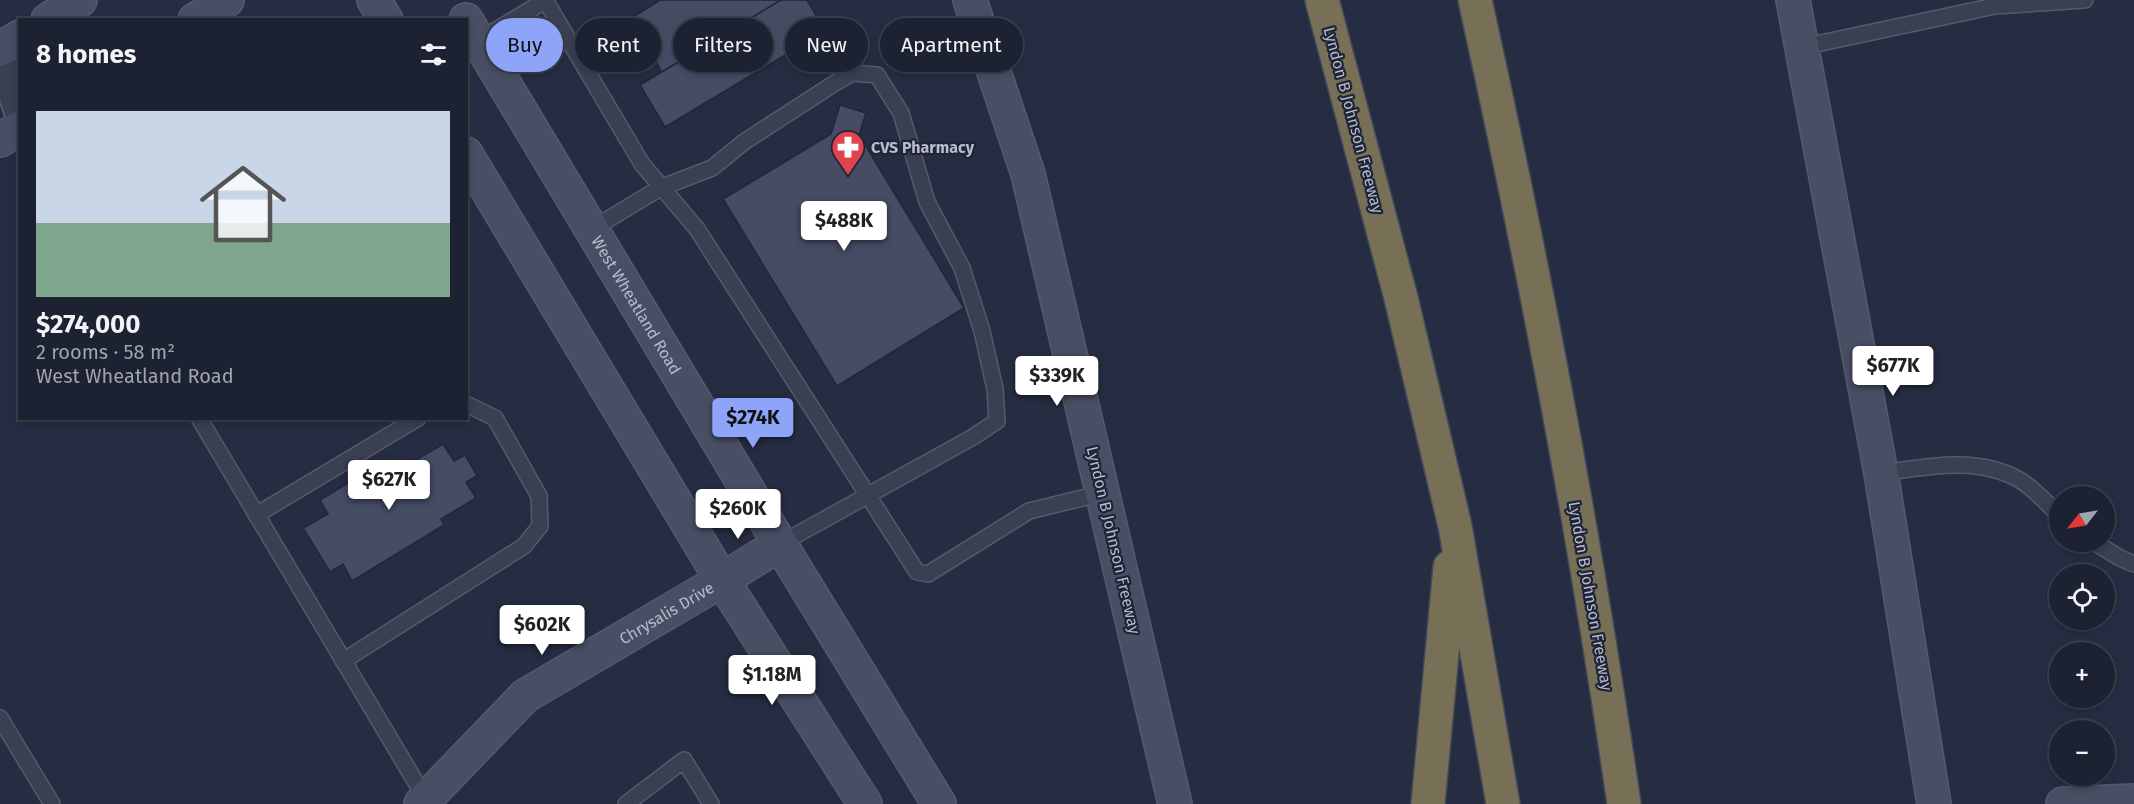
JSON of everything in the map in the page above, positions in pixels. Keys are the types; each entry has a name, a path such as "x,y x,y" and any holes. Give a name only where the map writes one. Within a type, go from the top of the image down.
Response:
{"highway":[{"name":"Lyndon B Johnson Freeway","path":"1322,0 1401,298 1455,526 1503,804"},
{"name":"Lyndon B Johnson Freeway","path":"1475,0 1520,206 1566,445 1608,689 1624,804"},
{"path":"1428,804 1455,526"}],"main road":[{"path":"51,18 80,0"},
{"path":"198,18 227,0"},
{"path":"374,0 385,18"},
{"name":"West Wheatland Road","path":"455,0 465,18"},
{"name":"Lyndon B Johnson Freeway","path":"970,0 1029,174 1175,804"},
{"path":"1793,0 1881,473 1934,804"},
{"name":"West Wheatland Road","path":"470,27 939,804"},
{"path":"0,49 18,38"},
{"path":"0,140 18,129"},
{"path":"468,157 858,802"},
{"name":"Chrysalis Drive","path":"425,802 525,696 780,544"},
{"path":"2062,804 2134,801"}],"street":[{"path":"0,59 18,108"}],"lane":[{"path":"470,27 545,0 642,164 697,229 909,563 917,572 928,574 1029,511 1103,493"},
{"path":"1802,47 1995,6 2085,0"},
{"path":"592,229 660,188 711,168 754,135 852,74 878,75 901,113 927,202 962,268 982,331 995,389 997,421 973,437 780,544"},
{"path":"343,662 524,546 540,526 538,496 495,418 468,405"},
{"path":"202,420 425,802"},
{"path":"256,515 415,420"},
{"path":"1881,473 1945,465 1987,467 2019,480 2049,506"},
{"path":"2110,552 2134,564"},
{"path":"0,718 52,804"},
{"path":"627,804 684,760 711,804"}],"building":[{"path":"660,0 781,0 751,18 673,18 673,65 662,72 661,18 632,18"},
{"path":"781,0 807,0 817,18 785,18 785,55 773,62 773,18 751,18"},
{"path":"673,65 673,72 757,72 665,127 640,85"},
{"name":"CVS Pharmacy","path":"840,105 866,113 859,135 964,308 837,386 723,199 831,134"},
{"path":"443,444 454,461 465,455 477,476 466,482 476,498 441,519 444,525 352,581 343,564 330,572 303,528 328,514 320,500 384,461 392,474"}],"place":[{"name":"CVS Pharmacy","path":"848,176"}]}
